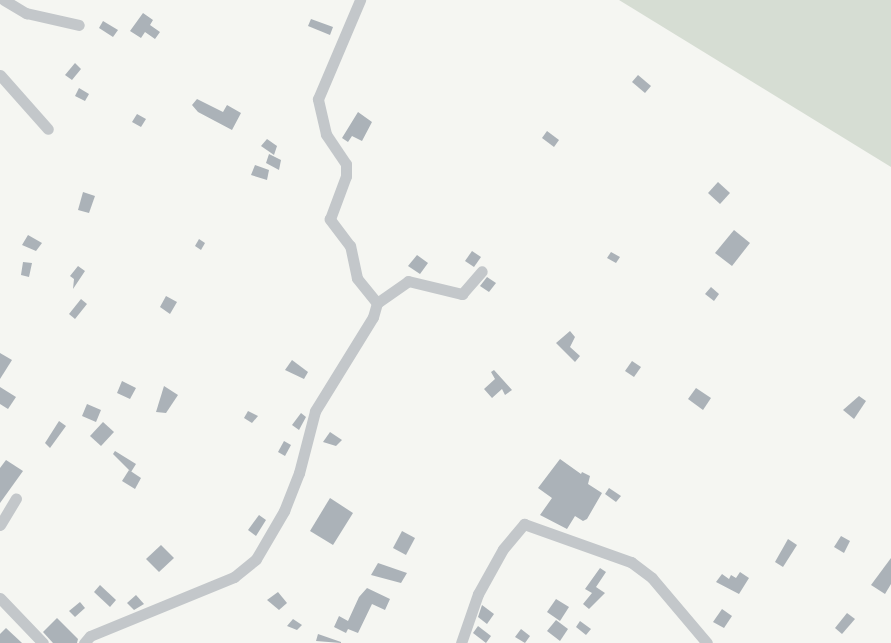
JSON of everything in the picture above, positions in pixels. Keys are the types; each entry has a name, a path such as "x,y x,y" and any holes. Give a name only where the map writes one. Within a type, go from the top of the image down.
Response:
{"street":[{"path":"4,0 26,13 79,25"},
{"path":"360,0 318,99 326,134 346,164 346,176 330,219 350,246 357,278 377,303"},
{"path":"0,75 48,129"},
{"path":"84,643 90,636 234,577 256,559 284,511 296,481 315,411 373,317 377,303 408,280 462,294 482,271"},
{"path":"0,525 16,498"},
{"path":"461,643 478,594 503,549 524,524 631,562 652,578 708,643"},
{"path":"0,598 42,643"}],"shaded area":[{"path":"619,0 891,0 891,167"}],"building":[{"path":"143,13 153,20 150,25 160,32 155,39 145,32 141,38 130,31"},
{"path":"311,19 333,27 330,35 308,26"},
{"path":"103,21 118,30 113,37 99,28"},
{"path":"75,63 81,69 72,80 65,75"},
{"path":"638,75 651,86 645,93 632,82"},
{"path":"79,88 89,94 85,101 75,96"},
{"path":"197,99 223,112 227,105 241,113 232,130 198,112 192,105"},
{"path":"358,112 372,122 362,141 352,136 348,142 342,138"},
{"path":"137,114 146,119 141,127 132,122"},
{"path":"547,131 559,140 554,147 542,138"},
{"path":"267,139 277,146 274,155 261,146"},
{"path":"269,154 281,160 279,170 266,163"},
{"path":"255,165 269,170 267,180 251,175"},
{"path":"718,182 730,193 720,204 708,193"},
{"path":"83,192 95,196 89,213 78,210"},
{"path":"734,230 750,243 732,266 715,253"},
{"path":"28,235 42,243 36,251 22,245"},
{"path":"199,239 205,243 201,250 195,246"},
{"path":"472,251 481,257 474,267 465,261"},
{"path":"611,252 620,257 616,263 607,258"},
{"path":"417,255 428,263 420,274 408,266"},
{"path":"23,262 32,263 29,277 21,275"},
{"path":"78,266 85,271 73,289 74,279 70,276"},
{"path":"487,277 496,283 489,292 480,286"},
{"path":"711,287 719,294 714,301 705,294"},
{"path":"166,296 177,302 170,314 160,307"},
{"path":"81,299 87,304 75,319 69,314"},
{"path":"570,331 575,337 570,347 580,356 575,362 556,343"},
{"path":"0,353 12,360 0,379"},
{"path":"292,360 308,372 304,379 285,370"},
{"path":"632,361 641,367 634,377 625,371"},
{"path":"494,370 512,390 505,395 502,389 492,398 484,389 495,379 491,372"},
{"path":"122,381 136,388 130,399 117,393"},
{"path":"164,386 178,395 166,413 156,412"},
{"path":"0,387 16,397 8,409 0,404"},
{"path":"696,388 711,398 703,410 688,399"},
{"path":"859,396 866,401 854,419 843,410"},
{"path":"87,404 101,410 96,422 82,416"},
{"path":"248,411 258,416 252,423 244,418"},
{"path":"301,413 306,417 299,430 292,425"},
{"path":"59,421 66,426 50,448 45,443"},
{"path":"103,422 114,432 101,446 90,436"},
{"path":"330,432 342,440 336,446 323,442"},
{"path":"284,441 291,445 285,456 278,452"},
{"path":"115,451 136,464 131,472 113,454"},
{"path":"560,459 581,474 582,472 590,476 588,484 602,493 587,519 583,521 575,516 567,529 540,515 552,498 538,488"},
{"path":"6,460 23,471 0,503 0,468"},
{"path":"129,470 141,478 135,489 122,481"},
{"path":"609,488 621,496 616,502 605,494"},
{"path":"330,498 353,513 333,545 310,531"},
{"path":"259,515 266,520 256,536 248,530"},
{"path":"402,531 415,538 406,555 393,548"},
{"path":"841,536 850,541 844,553 834,547"},
{"path":"788,539 797,545 783,567 775,562"},
{"path":"161,545 174,558 159,572 146,559"},
{"path":"891,558 891,584 885,594 871,585"},
{"path":"378,563 407,573 401,583 371,575"},
{"path":"600,568 606,572 596,587 605,593 589,609 583,604 592,593 585,589"},
{"path":"740,572 749,578 739,594 716,582 722,574 729,579 731,575 736,578"},
{"path":"100,585 116,600 110,607 94,592"},
{"path":"367,588 390,599 385,610 372,604 358,633 348,629 346,633 334,627 339,616 348,621 359,597"},
{"path":"278,592 287,603 279,610 267,600"},
{"path":"136,595 144,604 134,610 127,603"},
{"path":"556,599 569,607 560,621 547,612"},
{"path":"80,602 85,608 75,617 69,611"},
{"path":"482,605 494,614 487,624 478,617"},
{"path":"722,609 732,616 724,628 713,622"},
{"path":"847,613 855,619 842,634 835,628"},
{"path":"57,618 78,639 77,643 53,643 43,632"},
{"path":"293,619 302,625 297,630 287,626"},
{"path":"556,620 568,629 560,641 547,631"},
{"path":"580,621 591,629 586,635 576,627"},
{"path":"478,626 491,636 486,643 473,633"},
{"path":"6,628 22,643 0,643 0,634"},
{"path":"521,629 530,636 525,643 515,637"},
{"path":"318,634 341,642 341,643 316,641"}]}
